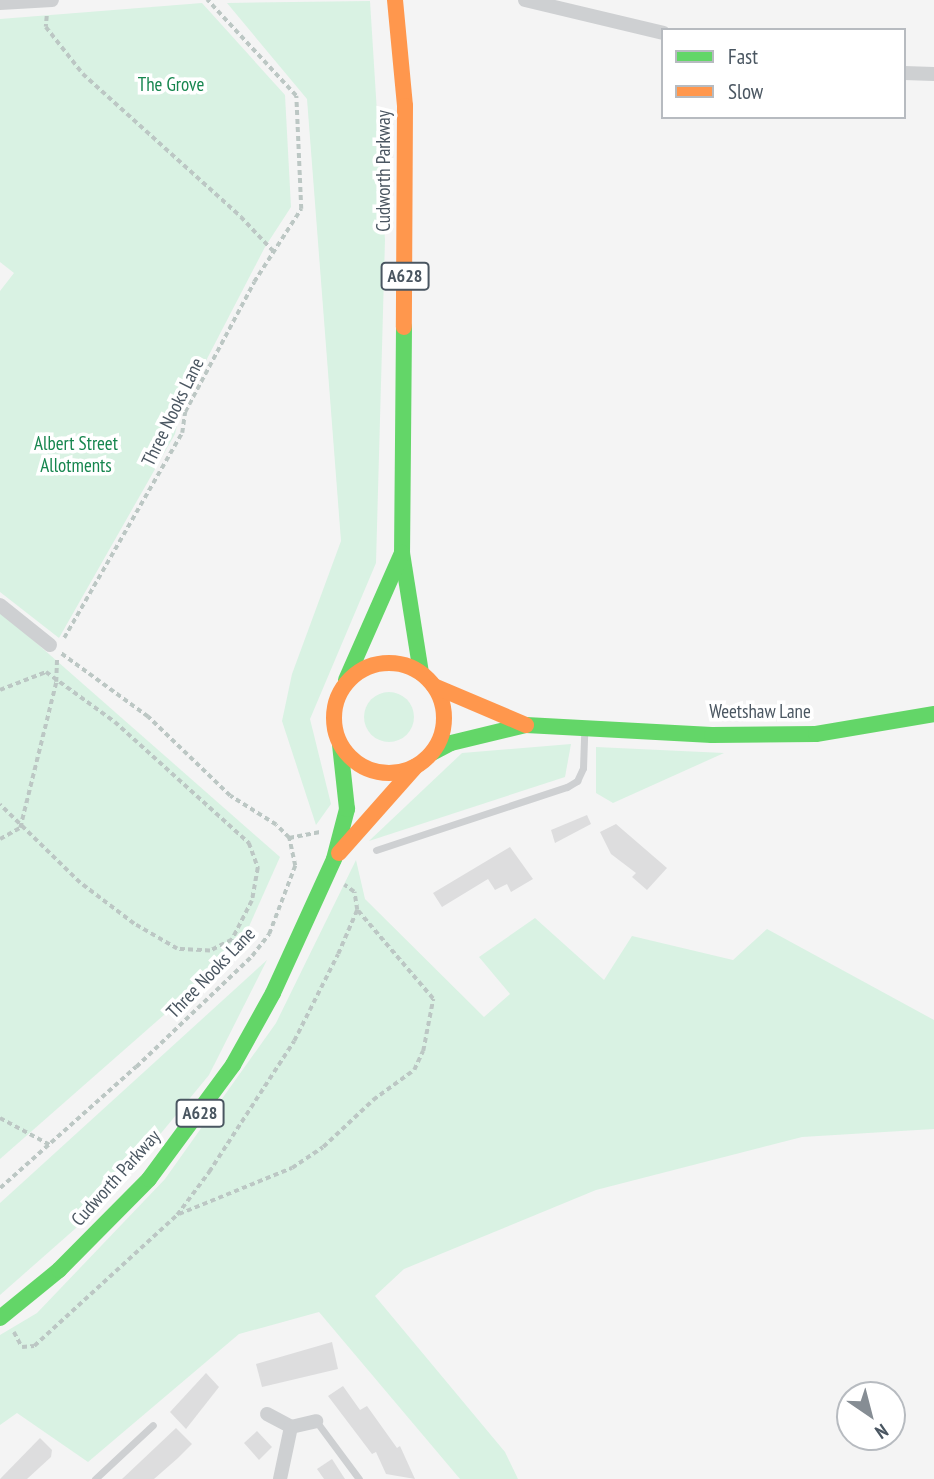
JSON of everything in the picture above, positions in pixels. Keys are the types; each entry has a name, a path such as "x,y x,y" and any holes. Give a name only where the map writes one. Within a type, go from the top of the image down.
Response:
{"main road":[{"name":"Cudworth Parkway","path":"395,0 405,106 402,553 421,673"},
{"name":"Cudworth Parkway","path":"2,1317 59,1270 149,1179 196,1118 273,993 331,866 347,809 334,709 402,553"},
{"path":"340,691 352,676 377,664 405,664 421,673 434,686 444,720 432,753"},
{"name":"Weetshaw Lane","path":"434,686 526,725"},
{"name":"Weetshaw Lane","path":"432,753 451,743 526,725 712,734 816,734 934,714"},
{"name":"Cudworth Parkway","path":"340,745 366,768 383,773 416,766"},
{"name":"Cudworth Parkway","path":"331,866 416,766 432,753"}],"street":[{"path":"0,3 49,0"},
{"path":"525,0 661,33"},
{"path":"906,73 934,74"},
{"path":"0,605 54,648"},
{"path":"267,1415 291,1427 316,1421"},
{"path":"280,1479 291,1427"}],"lane":[{"path":"376,850 577,781 583,768 584,726"},
{"path":"316,1421 359,1479"},
{"path":"94,1479 153,1425"}],"path":[{"path":"49,0 46,27 83,74 241,217 275,253"},
{"name":"Three Nooks Lane","path":"54,648 182,433 185,412 254,282 272,259 301,209 296,96 207,0"},
{"path":"0,839 20,825 55,682 54,648"},
{"path":"54,648 139,709 221,789 289,838 320,832 339,835"},
{"path":"0,690 46,673 55,682 115,722 250,844 258,868 252,901 232,940 210,951 177,949 134,924 80,883 0,805"},
{"name":"Three Nooks Lane","path":"0,1188 215,993 260,945 292,885 295,866 289,838"},
{"path":"177,1214 292,1168 323,1147 373,1100 414,1070 423,1051 433,999 357,910 354,892 331,866"},
{"path":"2,1317 22,1347 34,1346 177,1214 294,1041 357,910"},
{"path":"0,1118 50,1145"}],"green space":[{"path":"370,1 385,240 376,563 310,719 331,804 316,825 282,721 292,674 341,541 307,99 227,3"},
{"path":"202,3 285,95 291,207 265,247 181,409 175,434 59,638 0,592 0,291 14,273 0,262 0,19"},
{"path":"0,611 280,857 239,949 0,1159"},
{"path":"389,692 407,699 414,717 407,735 389,742 371,735 364,717 371,699"},
{"path":"571,744 565,777 369,841 462,753"},
{"path":"596,747 724,753 613,803 596,793"},
{"path":"356,860 365,899 484,1017 510,994 479,957 535,918 604,980 632,936 733,960 767,929 934,1020 934,1129 802,1137 596,1190 404,1269 375,1296 505,1452 518,1479 460,1479 319,1312 239,1334 88,1462 17,1413 0,1425 0,1335 37,1313 165,1179 276,1023"},
{"path":"267,960 209,1075 101,1206 0,1295 0,1203"}],"building":[{"path":"587,815 591,824 555,843 551,830"},
{"path":"616,824 667,868 647,890 632,877 636,873 611,854 600,832"},
{"path":"510,847 533,879 511,892 507,884 495,890 488,879 442,907 433,893"},
{"path":"332,1342 338,1369 262,1387 256,1364"},
{"path":"206,1373 219,1387 186,1429 170,1412"},
{"path":"343,1386 360,1410 367,1406 397,1448 400,1446 415,1479 386,1474 376,1452 372,1454 328,1396"},
{"path":"176,1428 192,1444 178,1458 154,1479 122,1479"},
{"path":"257,1431 272,1447 259,1460 244,1443"},
{"path":"40,1438 52,1450 51,1457 27,1479 0,1479"},
{"path":"332,1459 345,1479 324,1479 317,1469"}],"traffic: fast":[{"path":"404,327 402,553 421,673"},
{"path":"346,680 402,553"},
{"path":"432,753 451,743 526,725 712,735 816,734 934,714"},
{"path":"0,1318 59,1270 149,1179 233,1065 273,993 334,859 347,809 340,745"}],"traffic: slow":[{"path":"395,0 405,106 404,327"},
{"path":"389,663 410,667 428,679 440,697 444,718 440,739 428,757 410,769 389,773 368,769 350,757 338,739 334,718 338,697 350,679 368,667 389,663"},
{"path":"434,686 526,725"},
{"path":"339,853 416,766"}],"park label":[{"name":"The Grove","path":"171,85"},
{"name":"Albert Street Allotments","path":"76,455"}]}
